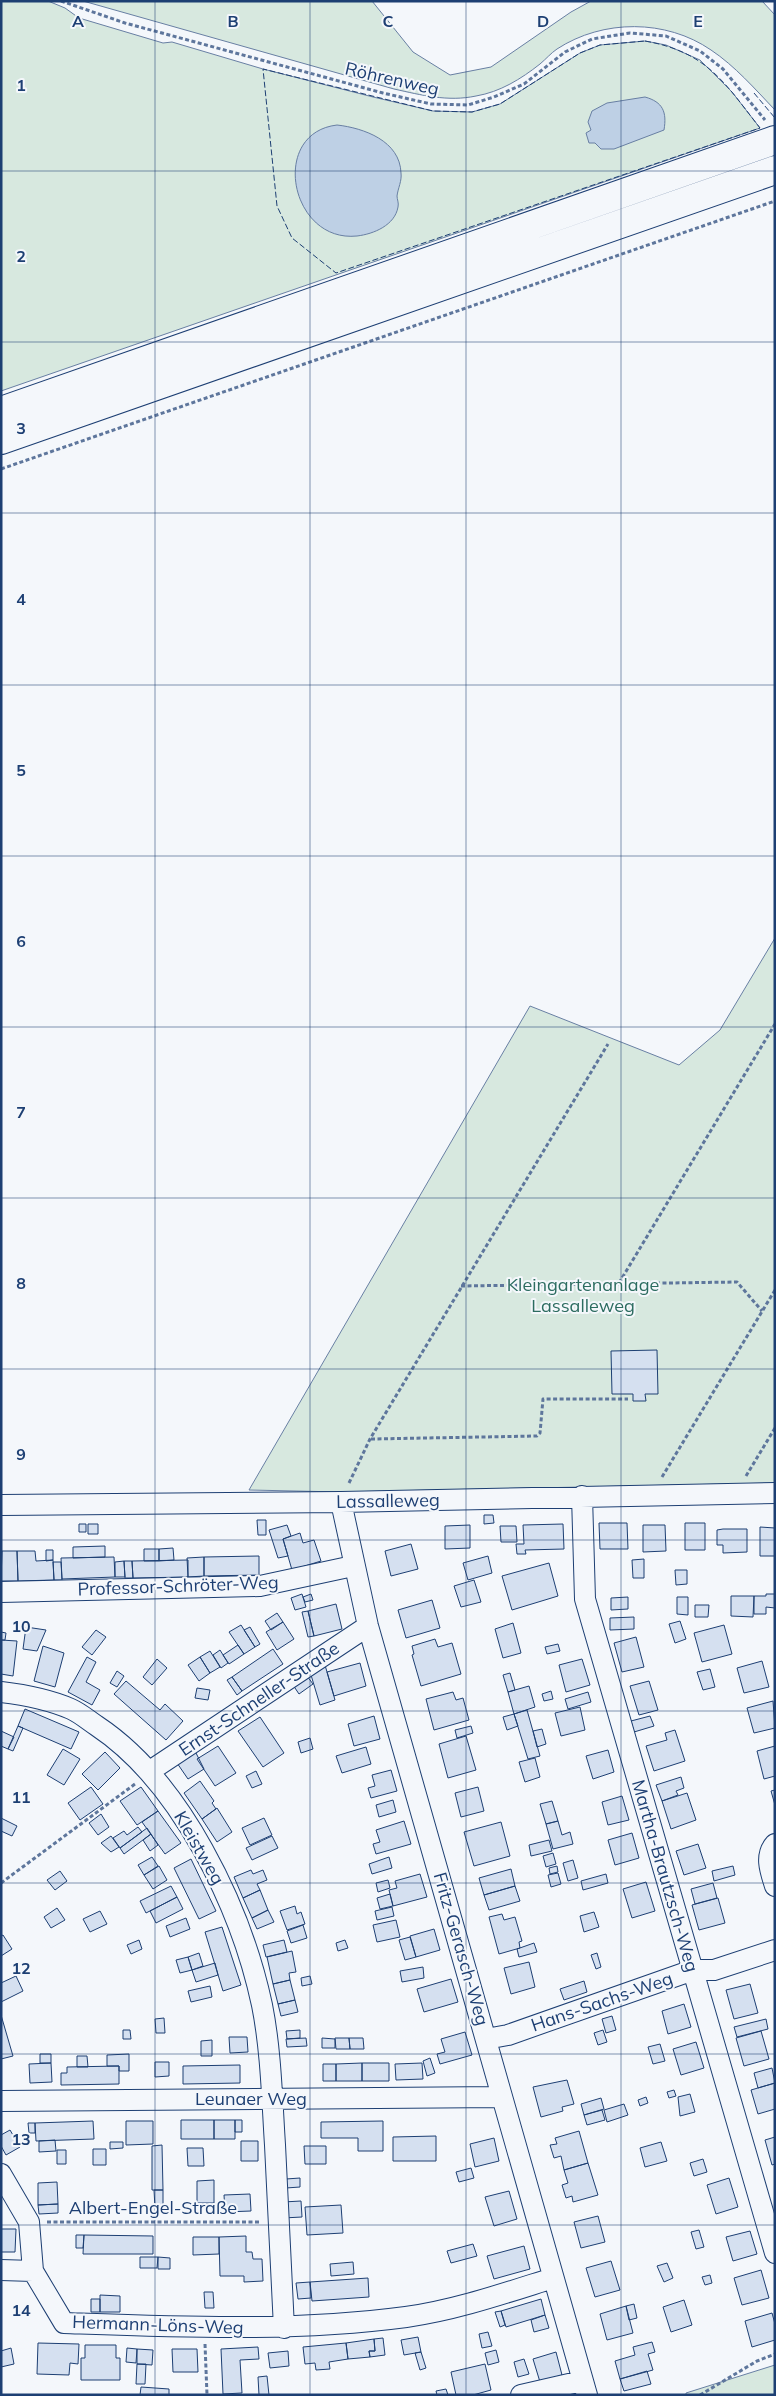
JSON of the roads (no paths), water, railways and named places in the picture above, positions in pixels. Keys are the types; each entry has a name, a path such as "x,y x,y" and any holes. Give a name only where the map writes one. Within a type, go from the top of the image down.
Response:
{"highway":[{"path":"1,411 772,132"},
{"path":"1,440 775,170"}],"street":[{"name":"Lassalleweg","path":"1,1505 341,1502 775,1493"},
{"name":"Martha-Brautzsch-Weg","path":"582,1496 585,1599 775,2253"},
{"name":"Fritz-Gerasch-Weg","path":"341,1502 353,1566 368,1626 585,2388"},
{"name":"Professor-Schröter-Weg","path":"1,1592 260,1586 353,1566"},
{"name":"Ernst-Schneller-Straße","path":"150,1772 368,1626"},
{"name":"Kleistweg","path":"1,1692 39,1697 73,1710 114,1737 150,1772 198,1840 230,1903 252,1966 262,2006 272,2099"},
{"path":"775,1844 772,1846 769,1863 775,1886"},
{"name":"Hans-Sachs-Weg","path":"486,2039 508,2035 693,1970 714,1970 775,1950"},
{"name":"Leunaer Weg","path":"1,2101 501,2097"},
{"path":"272,2099 284,2328"},
{"name":"Hermann-Löns-Weg","path":"1,2174 28,2222 33,2270 64,2323 205,2328 284,2328 407,2316 469,2304 553,2278"},
{"path":"1,2270 33,2270"},
{"path":"521,2395 585,2388"}],"water":[{"path":"645,97 660,105 665,118 664,130 614,149 601,149 595,143 589,143 586,133 591,130 588,122 592,111 607,103"},
{"path":"337,125 358,129 379,138 394,152 399,162 401,176 396,213 388,224 377,231 357,236 334,234 316,223 303,206 296,186 296,165 302,147 316,132"}],"park label":[{"name":"Kleingartenanlage Lassalleweg","path":"583,1295"}]}
